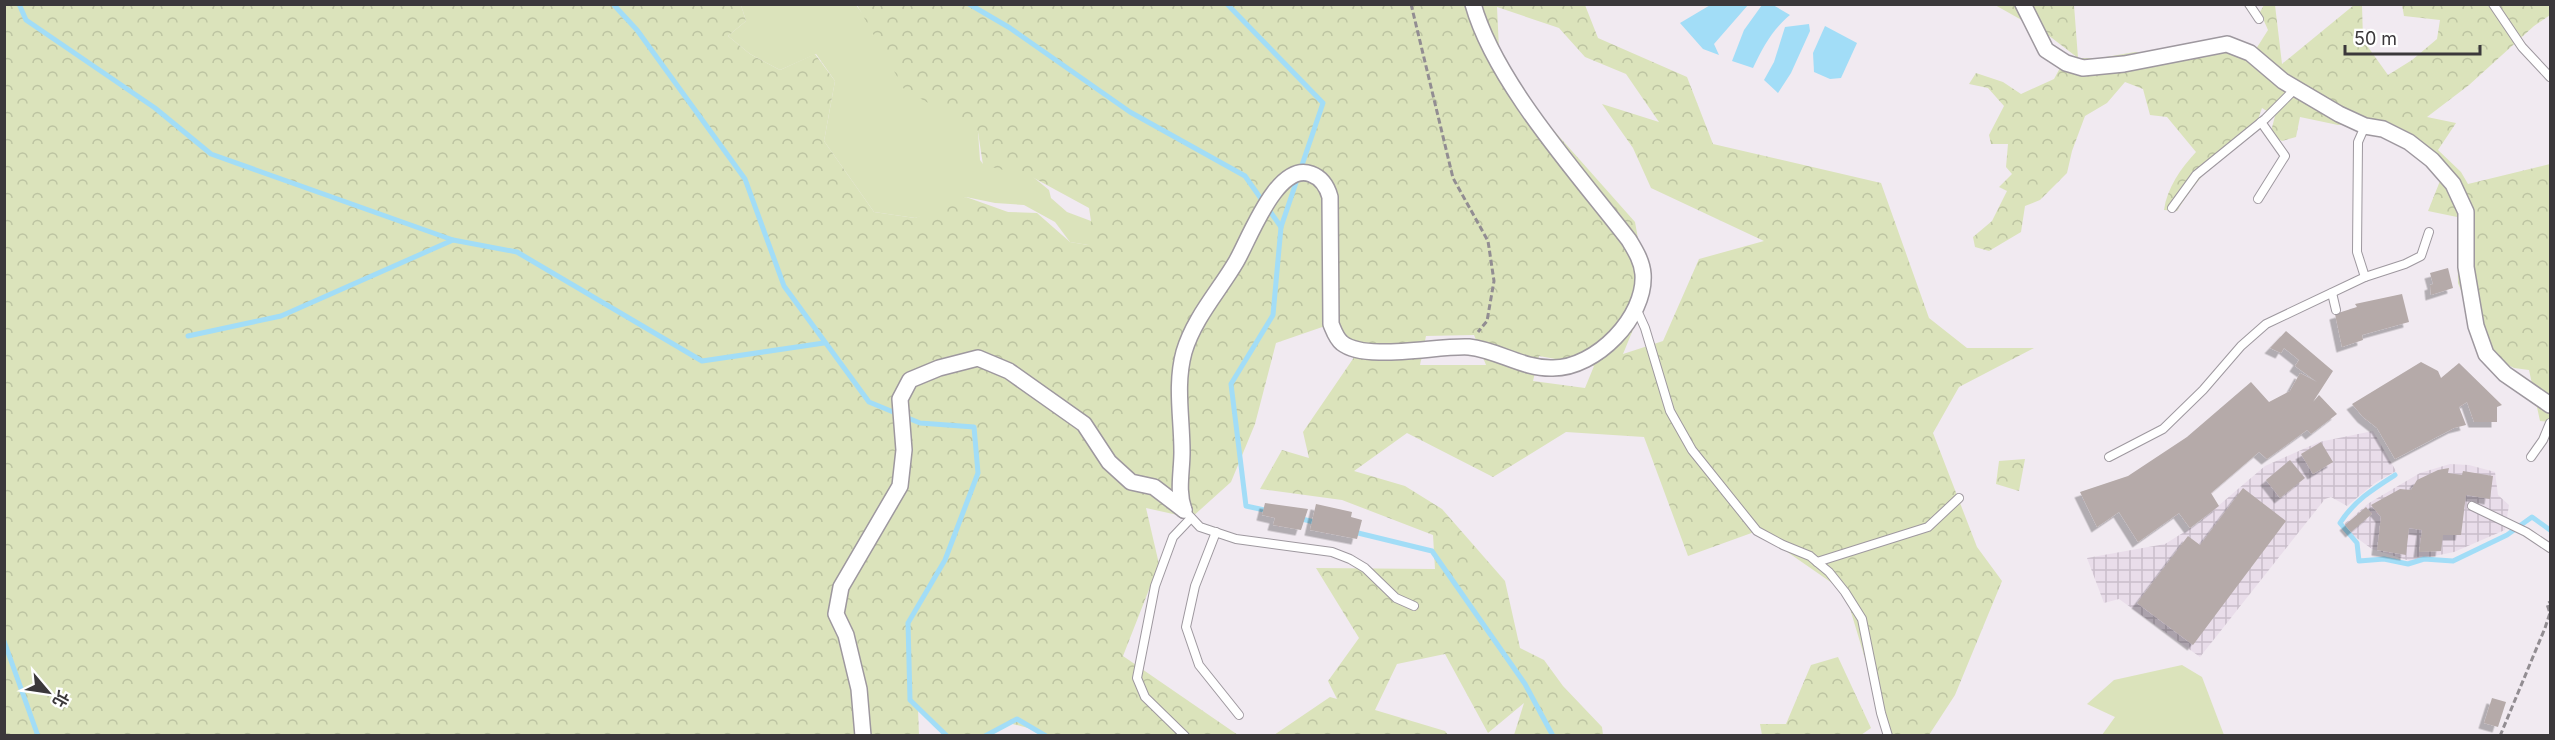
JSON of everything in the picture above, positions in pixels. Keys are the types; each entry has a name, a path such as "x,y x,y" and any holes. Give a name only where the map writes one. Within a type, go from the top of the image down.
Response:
{"street":[{"path":"1187,514 1179,494 1182,451 1179,393 1184,354 1196,325 1237,261 1272,195 1292,176 1306,172 1312,174 1326,186 1330,197 1331,324 1336,337 1344,345 1378,352 1465,347 1530,366 1556,368 1576,365 1608,342 1626,322 1635,306 1642,291 1643,273 1639,256 1517,91 1492,50 1478,21 1473,4"},
{"path":"2022,4 2046,50 2066,63 2083,68 2124,64 2227,44 2250,53 2283,81 2339,114 2365,126 2383,129 2409,142 2432,160 2453,184 2466,212 2466,267 2476,326 2486,354 2505,374 2550,405"},
{"path":"863,735 859,689 846,635 836,614 841,587 900,486 904,450 900,399 910,380 939,368 978,358 1009,371 1084,424 1109,462 1131,482 1154,487 1187,514"}],"lane":[{"path":"2248,4 2259,20"},
{"path":"2493,4 2522,47 2550,77"},
{"path":"2172,208 2196,175 2261,122 2296,88"},
{"path":"2258,199 2284,156 2261,122"},
{"path":"2365,126 2358,142 2357,252 2365,277"},
{"path":"2109,457 2163,429 2203,390 2241,346 2266,324 2365,277 2421,256 2429,232"},
{"path":"2332,293 2336,310"},
{"path":"1635,306 1645,328 1670,411 1692,450 1757,531 1810,556 1829,572 1862,619 1881,712 1888,735"},
{"path":"2531,457 2543,440 2550,423"},
{"path":"1817,562 1928,527 1959,498"},
{"path":"2472,506 2508,522 2550,548"},
{"path":"1185,735 1145,697 1137,678 1155,586 1173,537 1187,514 1200,527 1236,539 1332,552 1365,568 1396,598 1414,606"},
{"path":"1216,532 1195,586 1186,627 1199,665 1239,715"}],"path":[{"path":"1411,4 1453,178 1488,241 1494,281 1487,321 1465,347"},
{"path":"2500,735 2545,628 2550,613 2547,604 2550,602"}],"shaded area":[{"path":"2373,431 2396,471 2375,483 2347,506 2331,497 2325,499 2200,657 2119,599 2104,603 2087,558 2165,544 2197,524 2265,466 2319,442"},
{"path":"2450,464 2469,465 2495,472 2498,495 2509,505 2505,530 2454,552 2410,561 2372,549 2354,536 2344,524 2369,503 2420,473"}],"green space":[{"path":"4,5 741,5 746,21 728,36 750,54 780,70 815,54 835,81 824,141 874,212 915,218 966,197 1008,212 1037,213 1070,242 1088,245 1091,221 1089,208 1032,177 983,165 978,132 904,89 857,5 1585,5 1598,38 1687,77 1713,144 1881,183 1929,318 1967,348 2034,348 1959,387 1933,433 1977,547 2002,581 1955,695 1929,735 1888,735 1845,592 1757,531 1688,556 1644,437 1566,432 1493,477 1407,433 1354,471 1405,486 1442,509 1505,581 1520,648 1544,660 1563,686 1602,727 1603,735 1514,735 1524,703 1488,733 1445,654 1397,664 1375,710 1445,731 1448,735 1274,735 1330,697 1337,699 1328,681 1359,638 1316,568 1435,569 1433,535 1342,500 1260,489 1282,450 1309,458 1303,432 1359,350 1331,324 1276,343 1255,424 1231,482 1191,518 1146,508 1159,564 1123,656 1238,735 1044,735 1043,732 1009,723 985,735 947,735 918,708 919,736 5,735","holes":["1497,7 1559,28 1585,57 1626,74 1659,122 1602,104 1633,148 1651,188 1764,241 1699,259 1663,341 1623,354 1648,293 1635,222 1500,70","1474,335 1486,365 1420,365 1426,336","1539,356 1594,366 1585,388 1533,381"]},
{"path":"741,5 856,5 884,42 978,132 980,160 983,164 1016,163 1049,190 1051,198 1067,212 1091,221 1096,237 1088,245 1070,242 1055,222 1024,205 995,203 966,197 945,209 915,218 874,212 824,141 835,81 816,54 780,70 750,54 728,36 746,21"},
{"path":"1995,5 2074,5 2078,58 2048,35"},
{"path":"2264,5 2275,5 2282,64 2354,5 2362,5 2363,40 2388,75 2412,60 2437,39 2440,20 2404,16 2402,5 2550,5 2550,15 2534,26 2469,85 2427,117 2456,123 2438,150 2461,172 2468,184 2550,164 2550,422 2540,421 2529,370 2514,368 2487,355 2458,283 2457,217 2428,211 2440,181 2421,151 2369,123 2338,125 2300,117 2296,137 2282,141 2270,135 2275,116 2262,108 2253,134 2241,141 2210,168 2177,211 2164,210 2168,194 2176,179 2196,152 2167,117 2150,115 2143,89 2125,82 2107,103 2085,116 2072,151 2067,173 2040,200 2025,206 2021,232 1989,251 1975,247 1973,237 1992,221 2007,191 1999,187 2012,174 2006,167 2008,144 1991,144 1989,135 2004,106 1988,88 1969,84 1976,73 2003,82 2021,94 2054,79 2060,68 2078,58 2100,58 2135,52 2169,56 2202,55 2256,49 2268,30 2260,12"},
{"path":"2025,459 2019,491 1996,484 1999,461"},
{"path":"1838,657 1871,728 1861,735 1762,735 1760,724 1786,724 1811,665"},
{"path":"2182,665 2202,677 2224,735 2102,735 2115,717 2087,704 2114,680"}],"water":[{"path":"1712,4 1748,5 1714,44 1719,55 1703,49 1680,23"},
{"path":"1762,5 1773,5 1790,15 1768,39 1753,68 1732,61 1744,30"},
{"path":"1809,24 1810,31 1791,73 1778,93 1764,80 1774,62 1785,27"},
{"path":"1825,26 1857,43 1841,78 1830,79 1814,72 1813,53"}],"building":[{"path":"2448,268 2453,288 2431,295 2430,285 2433,284 2430,273"},
{"path":"2402,294 2409,322 2362,335 2363,340 2342,347 2335,314 2357,307 2355,304"},
{"path":"2286,331 2333,371 2313,402 2319,395 2337,414 2311,434 2307,430 2267,459 2259,452 2211,493 2219,506 2190,528 2179,513 2138,542 2119,512 2097,527 2080,492 2128,476 2187,437 2251,382 2269,402 2290,391 2300,373 2317,382 2295,366 2299,360 2284,348 2281,353 2270,348"},
{"path":"2421,362 2438,371 2441,378 2459,363 2502,405 2497,407 2497,422 2474,422 2467,402 2459,407 2466,425 2454,428 2395,459 2377,428 2352,404"},
{"path":"2321,442 2333,462 2313,474 2301,454"},
{"path":"2290,460 2305,478 2280,498 2266,480"},
{"path":"2449,468 2448,473 2462,475 2463,471 2493,476 2490,499 2466,495 2461,535 2443,535 2441,551 2419,552 2422,530 2409,528 2406,555 2377,550 2381,517 2371,505 2400,489 2411,490 2417,480 2438,470"},
{"path":"2243,488 2286,521 2193,645 2137,603 2188,536 2200,545"},
{"path":"1265,503 1308,509 1301,530 1273,525 1275,518 1262,515"},
{"path":"1316,504 1352,512 1351,517 1362,520 1357,539 1310,530"},
{"path":"2366,507 2372,514 2351,532 2345,525"},
{"path":"2492,698 2506,702 2498,727 2484,723"}],"waterway":[{"path":"19,4 26,20 155,108 211,154 453,240"},
{"path":"613,4 637,30 745,179 784,286 869,402 920,423 974,427 978,473 945,560 908,623 910,700 947,736"},
{"path":"969,4 1010,28 1130,112 1245,176 1281,227"},
{"path":"1227,4 1323,103 1281,227 1273,315 1231,384 1246,506 1269,511"},
{"path":"188,336 281,316 453,240 517,252 702,361 824,343"},
{"path":"2395,475 2358,502 2340,523 2357,543 2359,561 2384,559 2408,564 2424,559 2453,561 2507,535 2532,517 2550,530"},
{"path":"1298,518 1318,523"},
{"path":"1354,532 1432,551 1525,684 1553,736"},
{"path":"4,641 38,736"},
{"path":"985,736 1017,719 1046,736"}]}
